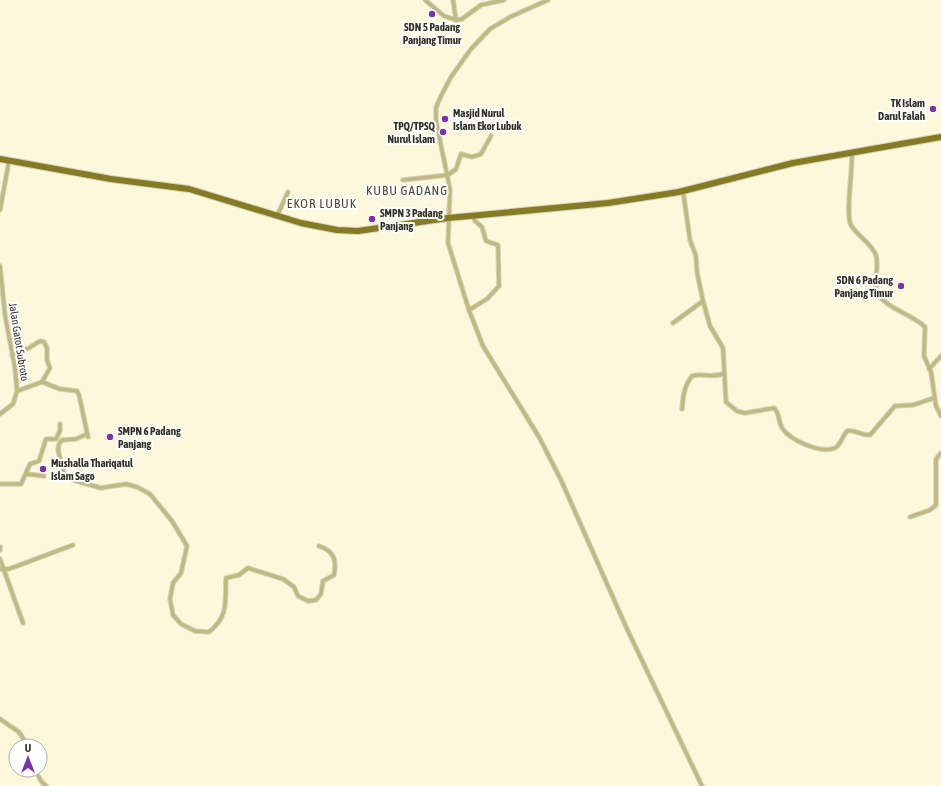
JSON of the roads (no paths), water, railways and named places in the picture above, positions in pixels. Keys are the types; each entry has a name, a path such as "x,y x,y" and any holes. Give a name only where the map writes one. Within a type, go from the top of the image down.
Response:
{"highway":[{"path":"0,159 111,179 189,189 301,224 337,230 358,231 472,215 565,208 683,191 793,163 941,137"}],"street":[{"path":"425,0 444,16 456,20 462,19 481,5 504,0"},
{"path":"454,0 456,20"},
{"path":"548,0 510,17 490,29 471,49 451,77 440,98 436,108 438,135 448,175 451,196 448,218 448,243 469,310 483,346 539,437 561,480 630,636 702,786"},
{"path":"403,180 448,175 456,169 461,154 472,157 481,154 491,136"},
{"path":"852,152 853,166 848,211 851,224 875,254 878,265 877,293 881,299 915,318 925,327 924,356 929,369 934,398 941,416"},
{"path":"0,210 9,161"},
{"path":"683,191 689,237 696,256 697,272 708,323 723,348 725,398 730,406 745,412 776,409 783,428 811,448 835,448 849,430 864,435 870,435 895,406 913,405 934,398"},
{"path":"276,217 288,192"},
{"path":"469,310 487,299 499,286 498,245 486,241 481,226 475,221 472,215"},
{"name":"Jalan Gatot Subroto","path":"0,266 17,390 13,404 0,414"},
{"path":"673,324 703,302"},
{"path":"12,355 29,348 40,341 44,342 47,348 47,360 50,368 42,382"},
{"path":"929,369 941,356"},
{"path":"682,409 684,392 692,376 701,375 711,377 723,374"},
{"path":"17,390 42,382 60,389 74,390 78,392 87,436 76,439 62,440 59,444 58,450 64,474 70,479 101,488 126,484 138,487 150,494 172,521 187,546 181,573 173,583 170,599 173,615 181,624 195,631 209,632 218,625 224,615 226,578 239,575 248,568 283,579 294,587 298,596 308,601 316,600 321,594 323,582 334,575 336,563 334,556 327,549 319,546"},
{"path":"0,484 19,485 30,464 39,460 46,439 56,439 60,431 60,424"},
{"path":"910,517 930,510 936,505 936,459 941,453"},
{"path":"26,474 44,476"},
{"path":"0,569 5,570 73,546"},
{"path":"0,558 23,623"},
{"path":"0,719 19,732 23,738"},
{"path":"39,778 46,786"}],"place":[{"name":"SDN 5 Padang Panjang Timur","path":"432,14"},
{"name":"TK Islam Darul Falah","path":"933,109"},
{"name":"Masjid Nurul Islam Ekor Lubuk","path":"445,119"},
{"name":"TPQ/TPSQ Nurul Islam","path":"443,132"},
{"name":"SMPN 3 Padang Panjang","path":"372,219"},
{"name":"SDN 6 Padang Panjang Timur","path":"901,286"},
{"name":"SMPN 6 Padang Panjang","path":"110,437"},
{"name":"Mushalla Thariqatul Islam Sago","path":"43,469"}],"district":[{"name":"KUBU GADANG","path":"407,190"},
{"name":"EKOR LUBUK","path":"322,203"}]}
